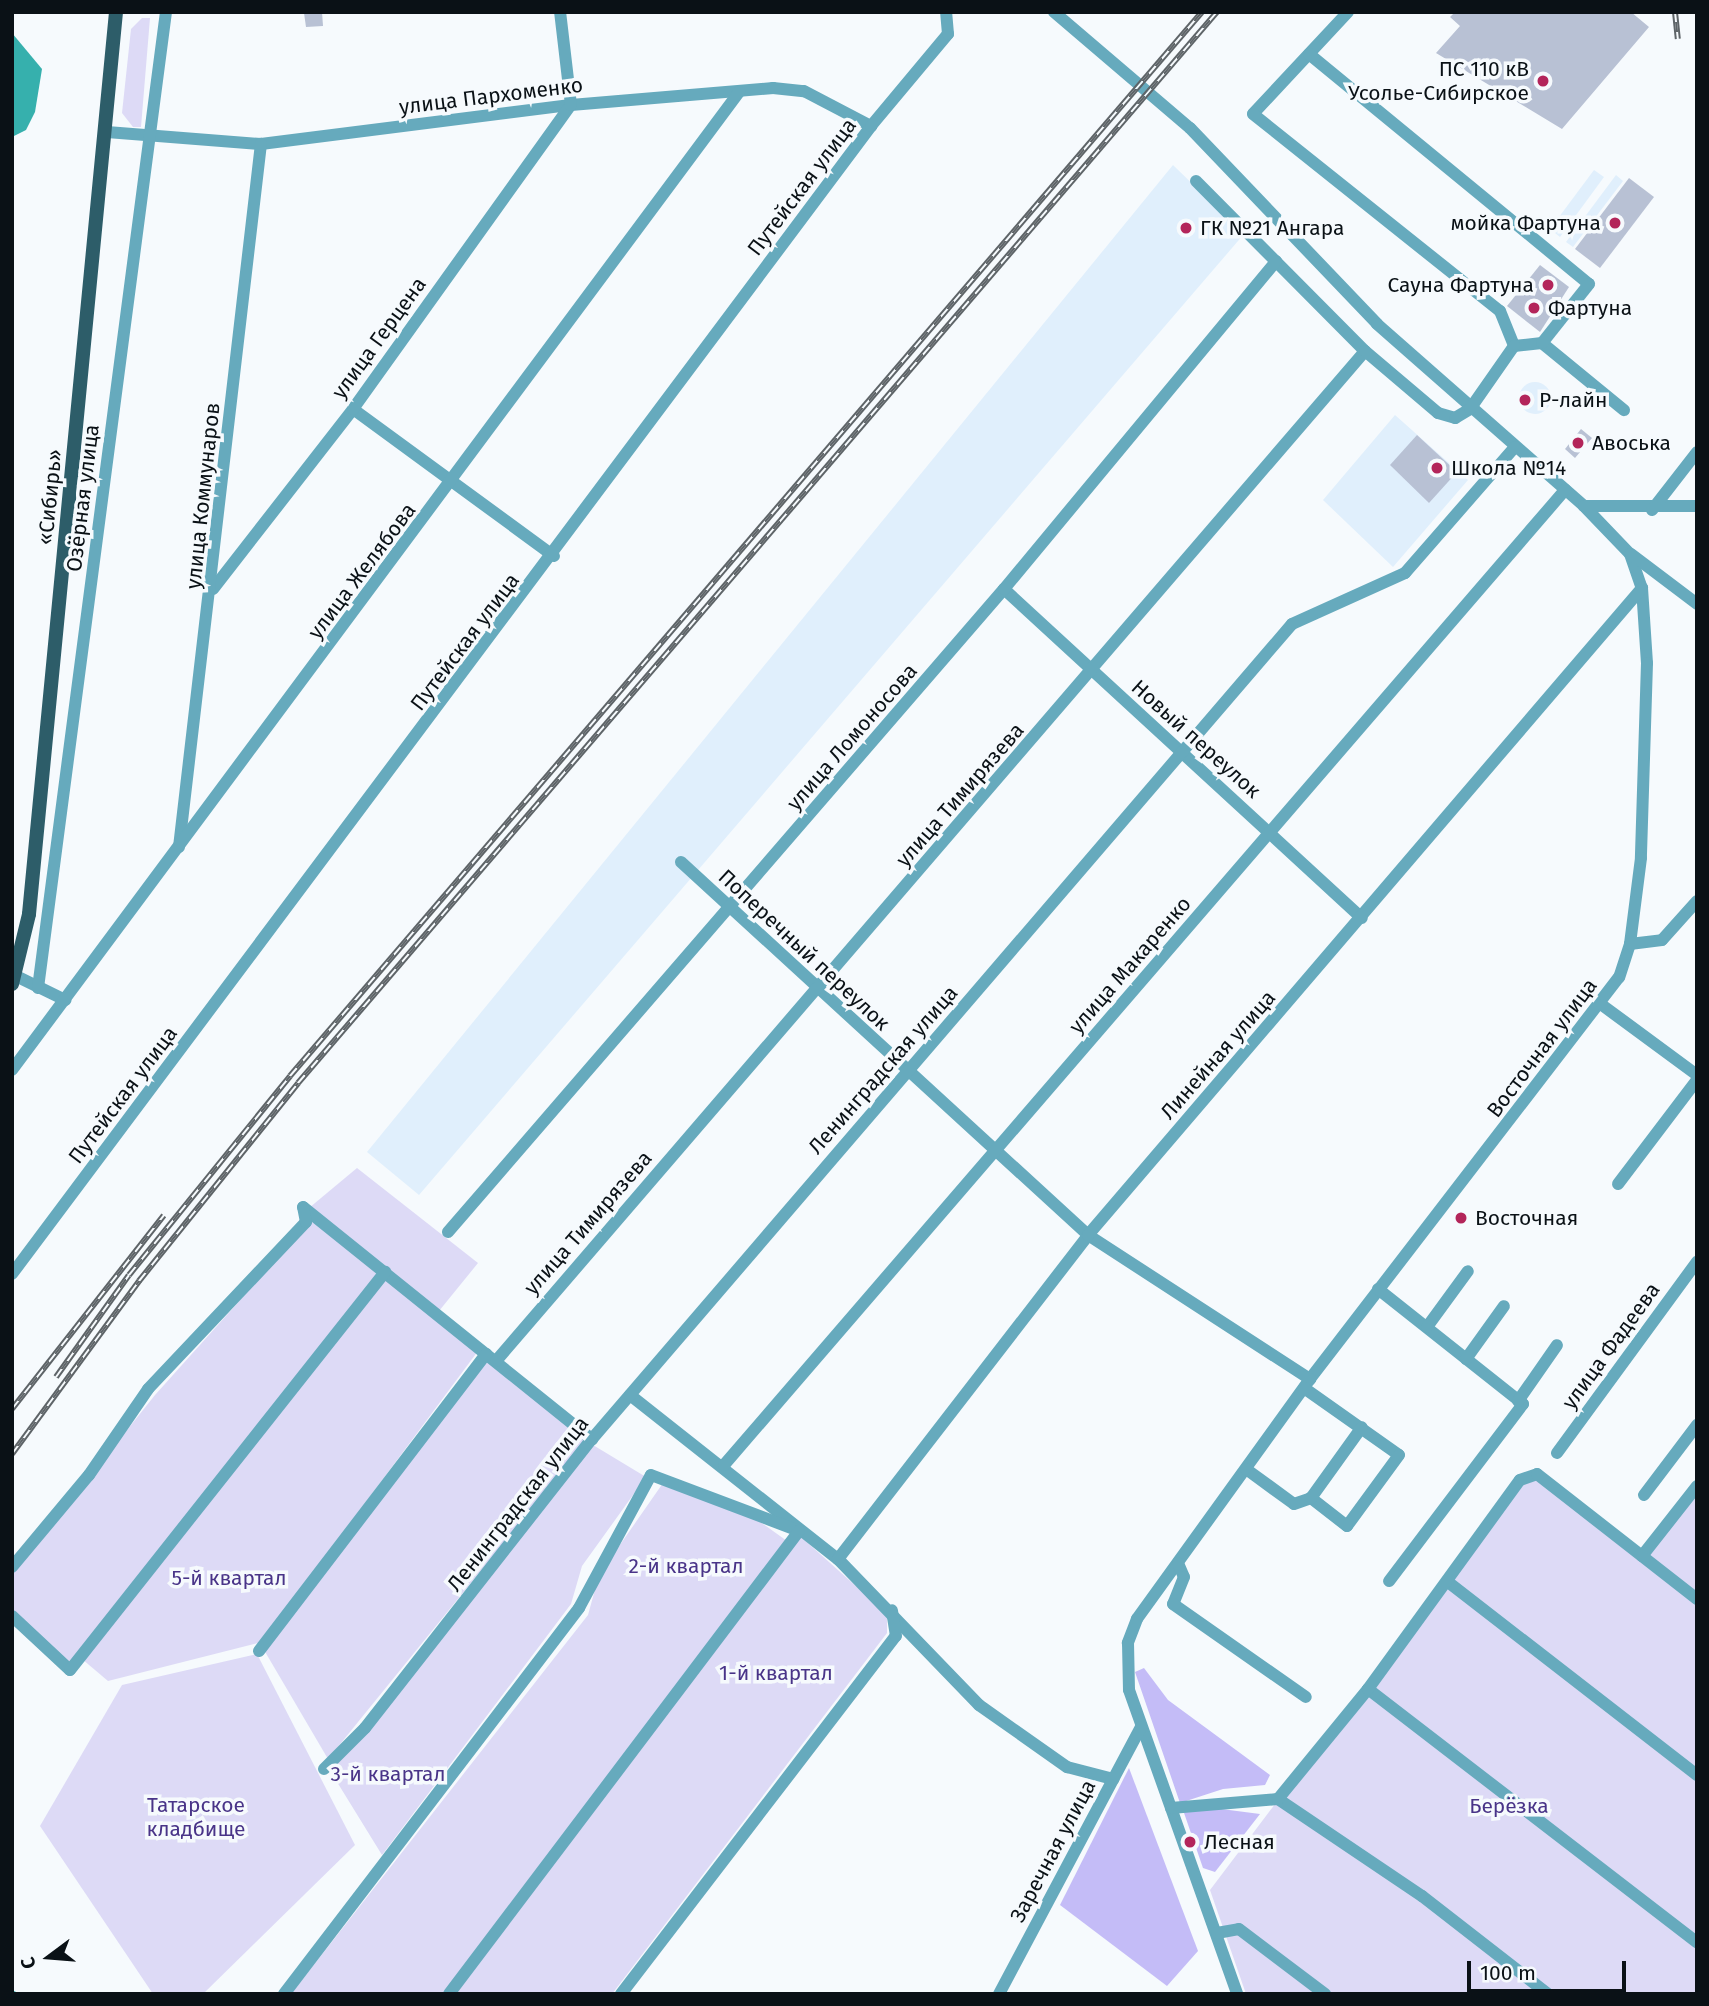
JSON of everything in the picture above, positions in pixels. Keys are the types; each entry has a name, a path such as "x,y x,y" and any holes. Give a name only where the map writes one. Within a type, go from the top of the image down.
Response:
{"main road":[{"name":"«Сибирь»","path":"14,980 29,914 107,132 116,12"}],"street":[{"name":"Озёрная улица","path":"38,988 166,12"},
{"path":"561,12 571,105"},
{"name":"Путейская улица","path":"12,1274 554,556 871,126 948,34 946,12"},
{"name":"Восточная улица","path":"1054,12 1190,128 1323,271 1470,409 1584,506 1630,554 1642,588 1647,663 1641,858 1630,944 1602,1005 1378,1289 1307,1384 1137,1619 1128,1643 1125,1667 1141,1727 1237,1994"},
{"path":"1348,12 1253,114 1500,311 1514,346"},
{"path":"1196,181 1366,351 1438,413 1455,418 1470,409 1514,346 1542,343 1589,284 1309,54"},
{"name":"улица Пархоменко","path":"107,132 149,138 261,144 571,105 739,92 804,91 871,126"},
{"name":"улица Желябова","path":"12,1070 178,851 739,92"},
{"name":"улица Герцена","path":"213,590 353,409 571,105"},
{"name":"улица Коммунаров","path":"178,851 213,590 261,144"},
{"name":"улица Ломоносова","path":"448,1232 731,909 1004,589 1276,261"},
{"path":"1542,343 1624,410"},
{"name":"улица Тимирязева","path":"259,1651 491,1358 818,990 1366,351"},
{"path":"353,409 554,556"},
{"name":"Ленинградская улица","path":"324,1769 365,1728 592,1439 1292,624 1405,573 1515,447"},
{"path":"1652,510 1697,452"},
{"name":"улица Макаренко","path":"724,1465 1565,491"},
{"path":"1584,506 1652,510 1697,506"},
{"path":"1630,554 1697,604"},
{"name":"Линейная улица","path":"838,1559 1088,1235 1642,588"},
{"name":"Новый переулок","path":"1004,589 1362,918"},
{"name":"Поперечный переулок","path":"681,862 1088,1235 1307,1384 1399,1455 1348,1526 1311,1498"},
{"path":"1630,944 1662,940 1697,901"},
{"path":"14,980 65,1000"},
{"path":"1602,1005 1697,1077 1618,1184"},
{"path":"12,1567 89,1475 148,1389 306,1222 303,1207 592,1439"},
{"name":"улица Фадеева","path":"1557,1453 1697,1262"},
{"path":"1427,1327 1468,1271"},
{"path":"12,1616 70,1670 385,1272"},
{"path":"1378,1289 1523,1404 1389,1581"},
{"path":"1466,1359 1504,1306"},
{"path":"1518,1401 1557,1345"},
{"path":"630,1395 724,1465 799,1531 838,1559 892,1610 979,1705 1067,1767 1113,1779"},
{"path":"1644,1495 1697,1425"},
{"path":"1246,1469 1294,1504 1311,1498 1362,1427"},
{"path":"1278,1799 1368,1689 1520,1480 1537,1474 1697,1599"},
{"path":"284,1994 579,1608 651,1475 799,1531"},
{"path":"1642,1556 1697,1486"},
{"path":"449,1994 799,1531"},
{"path":"1178,1563 1184,1577 1173,1604 1306,1697"},
{"path":"1448,1582 1697,1774"},
{"path":"621,1994 896,1636 892,1610"},
{"path":"1368,1689 1697,1942"},
{"name":"Заречная улица","path":"999,1994 1141,1727"},
{"path":"1171,1808 1278,1799 1422,1896 1548,1994"},
{"path":"1217,1933 1239,1928 1325,1994"}],"shaded area":[{"path":"1173,165 1244,234 419,1195 367,1152"},
{"path":"1594,170 1604,177 1560,237 1550,229"},
{"path":"1616,175 1623,181 1573,247 1566,242"},
{"path":"1535,382 1546,387 1551,398 1546,409 1535,414 1524,409 1519,398 1524,387"},
{"path":"1395,415 1468,480 1393,567 1323,500"},
{"path":"1144,1668 1168,1700 1270,1775 1265,1785 1223,1789 1180,1803 1135,1672"},
{"path":"1129,1768 1198,1951 1167,1986 1060,1905"},
{"path":"1206,1807 1260,1814 1215,1872 1203,1868 1183,1810"}],"green space":[{"path":"142,18 150,18 141,127 133,127 122,113 131,29"},
{"path":"357,1168 478,1263 439,1311 309,1208"},
{"path":"312,1220 379,1273 70,1664 12,1611 12,1574 155,1395"},
{"name":"5-й квартал","path":"383,1278 478,1351 262,1642 108,1681 82,1659"},
{"path":"486,1359 587,1440 328,1759 264,1650"},
{"name":"3-й квартал","path":"593,1445 646,1477 582,1566 571,1604 382,1855 329,1769"},
{"name":"Берёзка","path":"1537,1474 1642,1555 1697,1486 1697,1994 1246,1994 1210,1890 1520,1480"},
{"name":"2-й квартал","path":"663,1483 738,1506 787,1541 445,1994 291,1994 588,1615 599,1575"},
{"name":"1-й квартал","path":"800,1536 887,1614 887,1633 612,1994 453,1994"},
{"name":"Татарское кладбище","path":"257,1654 355,1845 203,1994 153,1994 40,1826 122,1685"}],"water":[{"path":"12,33 42,69 35,112 26,130 12,137"}],"building":[{"path":"322,12 323,26 306,27 304,13"},
{"name":"ПС 110 кВ Усолье-Сибирское","path":"1455,12 1631,12 1649,27 1562,129 1436,53 1460,26 1450,17"},
{"name":"мойка Фартуна","path":"1629,178 1654,197 1600,268 1575,249"},
{"name":"Фартуна","path":"1540,265 1569,287 1540,332 1507,306"},
{"name":"Авоська","path":"1581,429 1592,438 1575,458 1565,449"},
{"name":"Школа №14","path":"1417,435 1457,472 1429,503 1390,465"}],"waterway":[{"path":"12,1992 16,1994"}],"railway":[{"path":"56,1377 129,1275 290,1076 1202,12"},
{"path":"12,1454 139,1281 298,1083 1217,12"},
{"path":"1675,12 1678,39"},
{"path":"12,1409 164,1215"}],"place":[{"name":"ПС 110 кВ Усолье-Сибирское","path":"1543,81"},
{"name":"мойка Фартуна","path":"1615,223"},
{"name":"ГК №21 Ангара","path":"1186,228"},
{"name":"Сауна Фартуна","path":"1548,285"},
{"name":"Фартуна","path":"1534,308"},
{"name":"Р-лайн","path":"1525,400"},
{"name":"Авоська","path":"1578,443"},
{"name":"Школа №14","path":"1437,468"},
{"name":"Восточная","path":"1461,1218"},
{"name":"Лесная","path":"1190,1842"}]}
